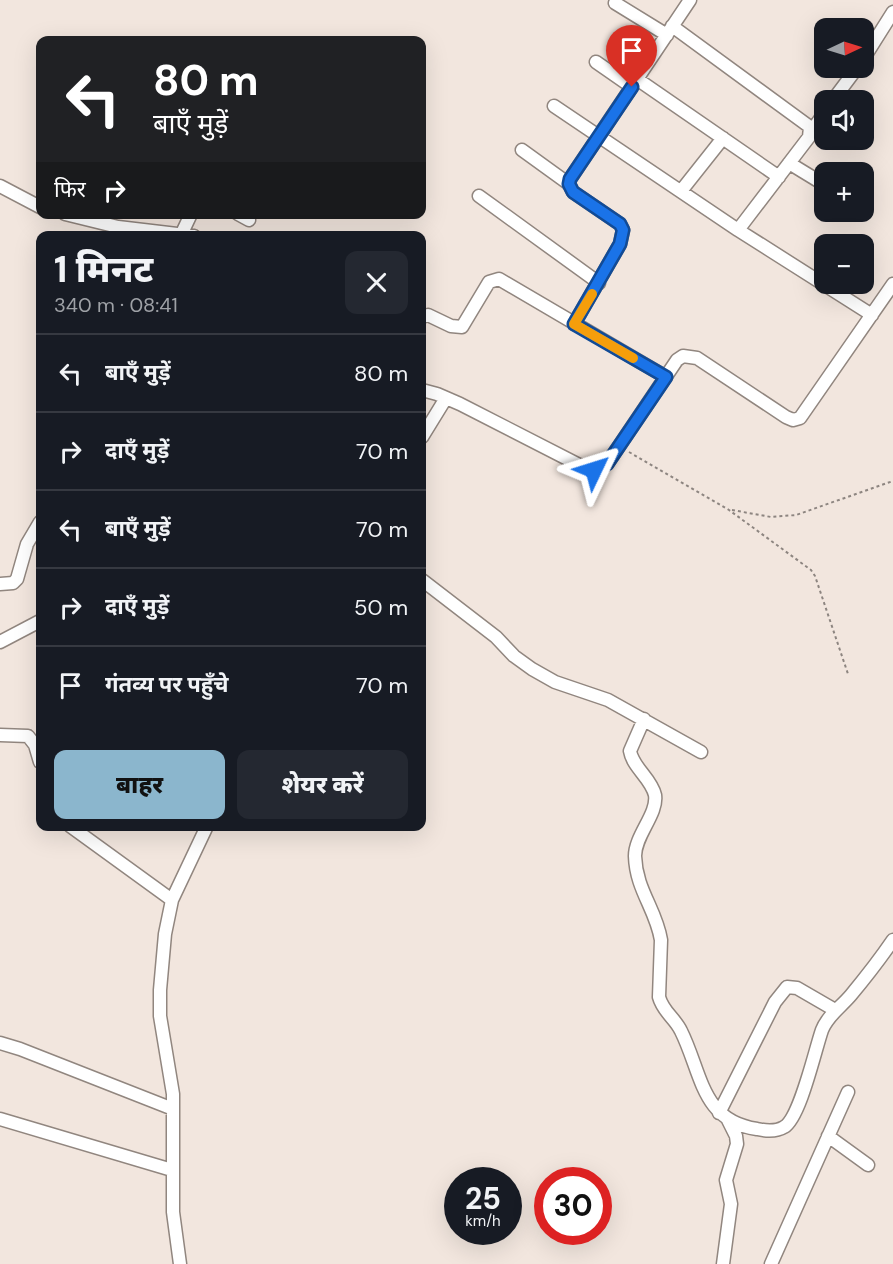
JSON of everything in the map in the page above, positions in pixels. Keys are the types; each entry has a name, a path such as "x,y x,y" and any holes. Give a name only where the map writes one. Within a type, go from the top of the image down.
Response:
{"street":[{"path":"569,184 570,179 690,0"},
{"path":"615,3 669,31 807,123 811,132"},
{"path":"874,42 893,12"},
{"path":"596,62 723,138 779,177"},
{"path":"554,106 738,230 872,315"},
{"path":"738,230 814,128"},
{"path":"681,191 723,138"},
{"path":"522,150 569,184 573,192 620,224 623,230 620,244 574,324"},
{"path":"789,163 814,178"},
{"path":"0,186 36,205"},
{"path":"478,196 599,283"},
{"path":"82,219 126,231"},
{"path":"426,316 451,326 462,327 489,282 499,279 666,377"},
{"path":"426,391 446,398 587,469 594,470 607,464 677,360 683,356 697,358 786,417 793,420 800,418 893,284"},
{"path":"426,430 446,398"},
{"path":"0,584 13,583 17,579 27,544 36,529"},
{"path":"426,583 496,637 526,666 555,682 598,695 701,752"},
{"path":"0,642 36,623"},
{"path":"644,719 630,751 634,763 655,797 652,810 638,838 635,853 639,885 660,930 659,997 661,1006 681,1030 711,1103 724,1117 736,1136 737,1144 726,1175 726,1186 731,1204 723,1264"},
{"path":"0,726 36,741"},
{"path":"0,735 24,736 36,748"},
{"path":"77,831 172,900"},
{"path":"180,1264 174,1231 172,1083 160,1003 165,934 172,900 205,831"},
{"path":"724,1117 751,1128 776,1130 785,1127 796,1112 825,1023 852,994 893,940"},
{"path":"724,1117 775,1002 787,987 797,988 835,1011"},
{"path":"0,1043 173,1109"},
{"path":"771,1264 848,1092"},
{"path":"0,1119 172,1170"},
{"path":"828,1136 868,1165"}],"path":[{"path":"619,446 729,510 811,570 848,674"},
{"path":"729,510 771,517 796,515 893,481"}],"slow traffic":[{"path":"592,294 574,324 633,358"}],"route":[{"path":"594,470 607,464 666,377 574,324 620,244 623,230 620,224 573,192 569,184 570,179 632,87"}]}
